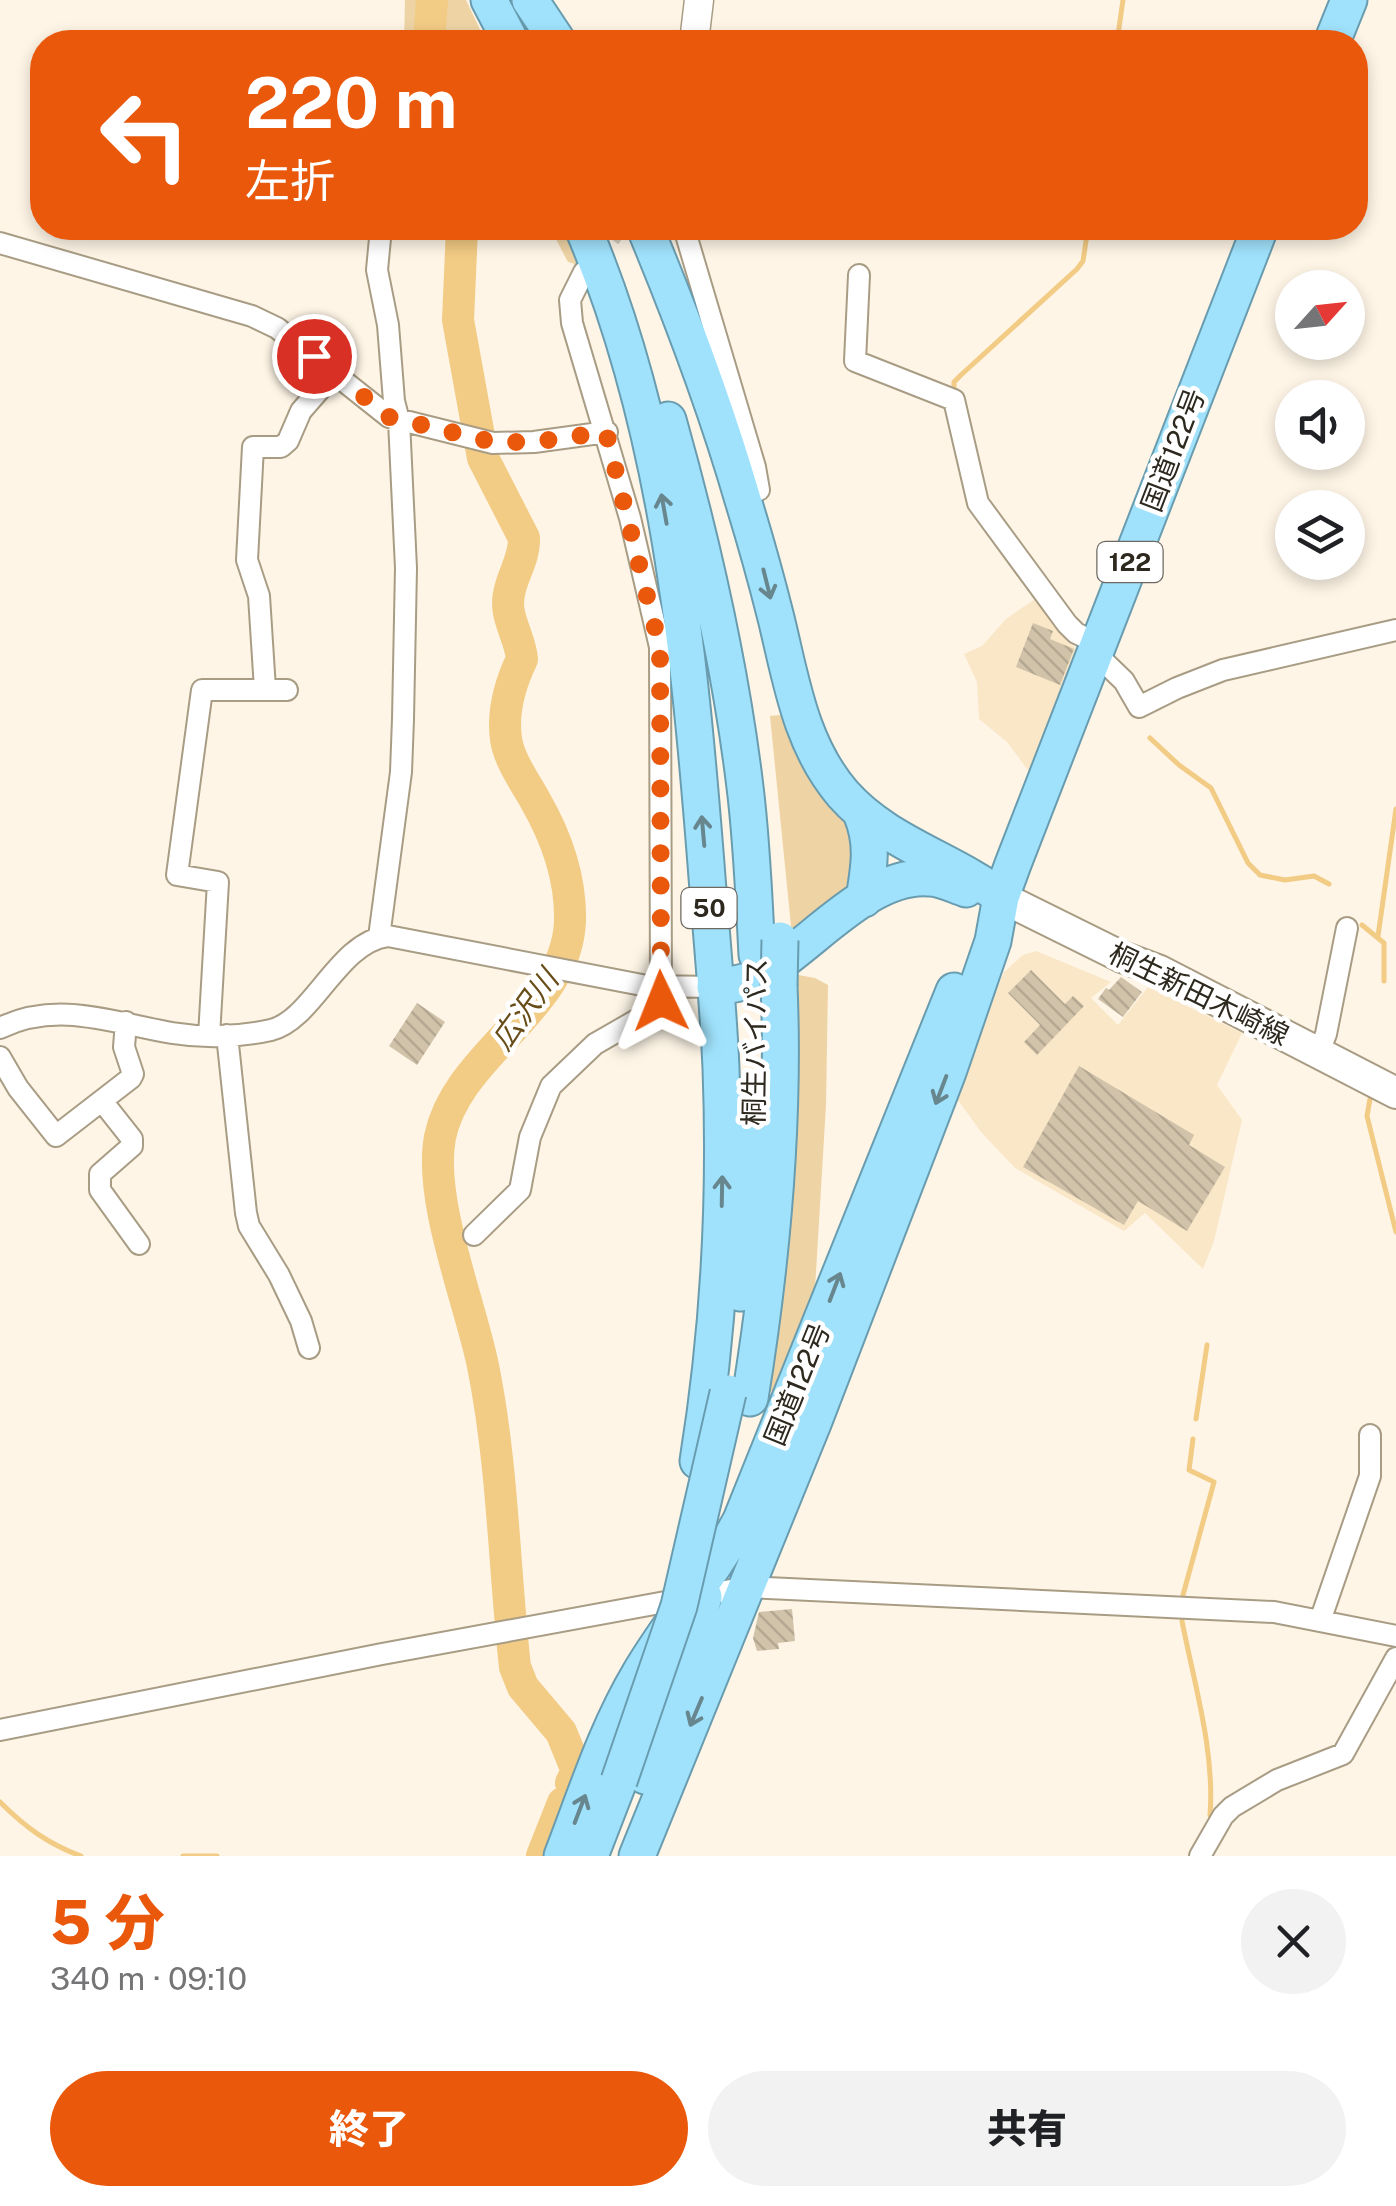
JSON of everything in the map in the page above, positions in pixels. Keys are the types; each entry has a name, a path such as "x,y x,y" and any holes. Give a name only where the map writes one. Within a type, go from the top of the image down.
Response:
{"highway":[{"path":"489,0 505,30"},
{"path":"515,0 531,30"},
{"path":"530,0 550,30"},
{"path":"1337,30 1349,0"},
{"name":"50","path":"586,240 628,356 654,459 693,706 721,1065 722,1207 714,1345 681,1573 693,1598"},
{"name":"桐生バイパス","path":"604,240 636,320 662,401 713,593 768,947"},
{"name":"桐生バイパス","path":"590,1856 630,1784 701,1608 724,1520 739,1396 766,1290 778,1164 758,725 750,661 722,529 684,394 628,240"},
{"path":"651,240 704,379 742,495 804,727 830,776 862,813 914,847 972,875 1002,897"},
{"name":"国道122号","path":"637,1856 802,1449 948,1072 994,941 1002,897 1053,756 1255,240"},
{"path":"862,813 871,857 864,900"},
{"path":"715,987 755,978 864,900 897,882 925,877 1002,897"},
{"name":"国道122号","path":"562,1856 625,1700 741,1520 981,924 1002,897"},
{"path":"693,1598 735,1569 763,1521 789,1462 802,1449"},
{"name":"桐生バイパス","path":"614,1856 630,1784"}],"main road":[{"name":"桐生新田木崎線","path":"1002,897 1122,957 1160,971 1396,1093"}],"street":[{"path":"695,30 699,0"},
{"path":"379,937 401,772 406,568 399,421 377,270 380,240"},
{"path":"688,240 760,490 742,495"},
{"path":"0,243 252,316 277,328 399,421 493,442 534,442 606,432"},
{"path":"474,1235 520,1190 530,1138 551,1086 595,1044 658,1007 660,648 606,432 570,311 570,300 584,272"},
{"path":"859,275 855,361 954,400 982,510 1067,624 1097,648 1124,681 1138,707 1224,670 1396,630"},
{"path":"265,689 259,596 246,560 253,447 281,448 288,442 302,411 335,372"},
{"path":"287,690 202,690 177,876 218,882 218,1036 246,1214 290,1298 309,1348"},
{"path":"1319,1052 1347,928"},
{"path":"0,1028 28,1018 58,1014 96,1016 176,1034 218,1036 283,1025 348,958 379,937 396,937 660,988 715,987"},
{"path":"0,1057 18,1088 56,1136 133,1074 124,1048 126,1022"},
{"path":"102,1101 132,1139 132,1146 100,1174 100,1190 139,1244"},
{"path":"1320,1622 1370,1476 1370,1435"},
{"path":"0,1730 747,1587 1255,1611 1396,1636"},
{"path":"1200,1856 1232,1807 1277,1780 1343,1754 1396,1658"}],"shaded area":[{"path":"405,0 425,0 423,30 404,30"},
{"path":"445,0 466,0 480,30 445,30"},
{"path":"556,240 574,240 583,266 568,262"},
{"path":"1035,599 1067,642 1079,650 1033,777 1007,742 979,719 977,682 964,654 982,646 1006,619"},
{"path":"792,714 853,818 854,888 792,936 770,716"},
{"path":"1036,951 1111,982 1091,998 1118,1025 1148,987 1242,1033 1217,1085 1242,1120 1214,1241 1203,1269 1145,1213 1124,1231 1015,1168 981,1132 955,1096 1004,972 1023,955"},
{"path":"793,974 828,985 826,1105 815,1289 779,1388 760,1396"}],"building":[{"path":"1033,623 1053,631 1050,639 1074,649 1060,685 1016,667"},
{"path":"1031,970 1065,1004 1073,996 1084,1006 1037,1055 1024,1042 1040,1025 1008,993"},
{"path":"1121,977 1142,992 1123,1017 1098,999"},
{"path":"417,1003 445,1022 417,1065 389,1046"},
{"path":"1079,1066 1194,1135 1189,1145 1225,1167 1187,1231 1138,1201 1124,1225 1023,1167"},
{"path":"792,1609 795,1641 778,1643 779,1649 757,1651 753,1638 759,1612"}],"waterway":[{"name":"広沢川","path":"430,30 432,0"},
{"path":"1119,30 1123,0"},
{"name":"広沢川","path":"461,240 458,320 483,458 524,538 508,602 522,659 508,698 506,739 514,763 556,843 568,889 570,921 564,952 551,980 467,1080 450,1107 440,1137 438,1162 445,1220 490,1403 515,1667 523,1687 561,1732 577,1771 571,1783"},
{"path":"954,388 961,375 1077,269 1083,261 1086,240"},
{"path":"1150,738 1211,788 1248,863 1260,875 1285,880 1314,876 1329,884"},
{"path":"1378,936 1396,809"},
{"path":"1362,925 1384,943 1384,981"},
{"path":"1370,1099 1367,1116 1396,1232"},
{"path":"1196,1419 1207,1345"},
{"path":"1183,1595 1214,1482 1189,1470 1193,1439"},
{"path":"1182,1621 1207,1742 1210,1815"},
{"path":"0,1802 38,1834 81,1856"},
{"name":"広沢川","path":"542,1856 563,1803"},
{"path":"183,1856 217,1856"}],"tunnel":[{"path":"592,262 609,240"}],"route":[{"path":"314,356 399,421 493,442 534,442 606,432 660,648 661,1001"}]}
